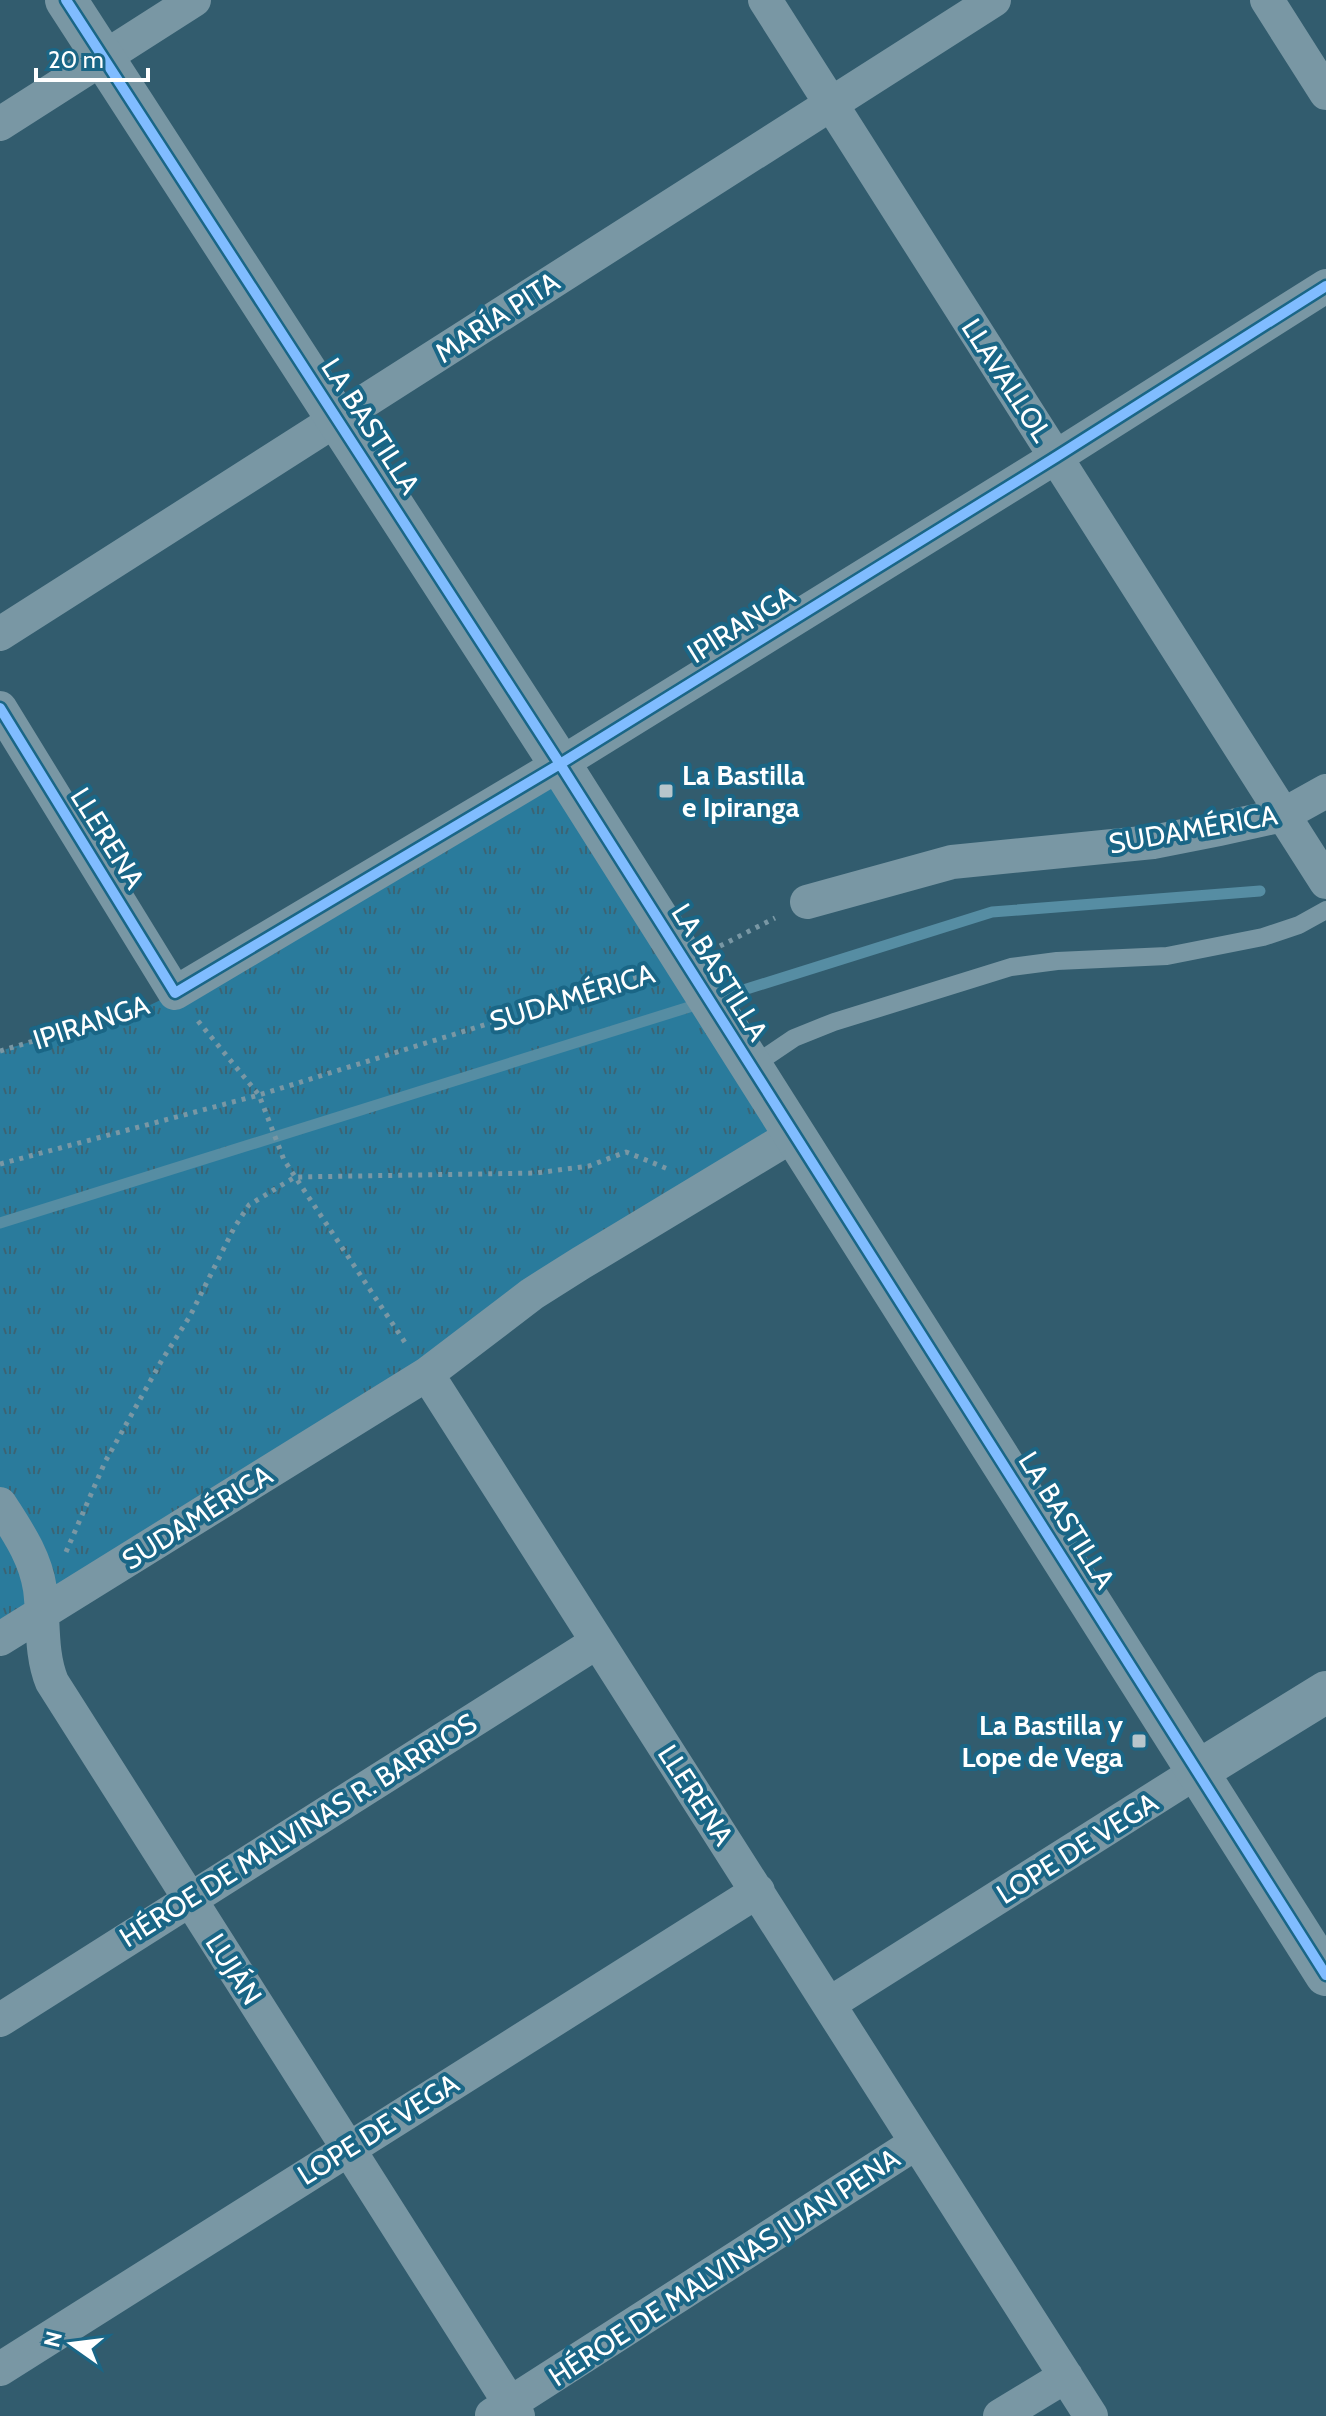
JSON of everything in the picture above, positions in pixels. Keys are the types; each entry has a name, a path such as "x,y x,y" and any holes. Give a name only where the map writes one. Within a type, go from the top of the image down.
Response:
{"street":[{"name":"LA BASTILLA","path":"66,0 560,764 1326,1975"},
{"path":"0,124 194,0"},
{"name":"LLAVALLOL","path":"765,0 1326,882"},
{"name":"MARÍA PITA","path":"0,634 994,0"},
{"path":"1267,0 1326,93"},
{"name":"IPIRANGA","path":"175,993 560,764 1326,286"},
{"name":"LLERENA","path":"0,708 175,993"},
{"name":"SUDAMÉRICA","path":"807,902 952,862 1153,842 1283,815 1326,791"},
{"name":"SUDAMÉRICA","path":"0,1639 427,1374 544,1286 795,1134"},
{"name":"LLERENA","path":"427,1374 1091,2416"},
{"name":"LUJÁN","path":"0,1504 35,1565 43,1613 46,1666 52,1682 349,2147 506,2412"},
{"name":"HÉROE DE MALVINAS R. BARRIOS","path":"0,2020 597,1642"},
{"name":"LOPE DE VEGA","path":"829,2004 1326,1692"},
{"name":"LOPE DE VEGA","path":"0,2369 758,1891"},
{"name":"HÉROE DE MALVINAS JUAN PENA","path":"506,2412 916,2143"},
{"path":"1000,2416 1066,2376"}],"lane":[{"path":"751,1067 794,1038 834,1022 1011,967 1057,961 1167,956 1263,937 1299,925 1326,910"}],"path":[{"path":"175,993 259,1095 284,1160 427,1374"},
{"path":"64,1557 105,1462 190,1316 234,1228 249,1205 295,1177 536,1173 589,1166 626,1152 710,1186"}],"green space":[{"path":"560,764 795,1134 0,1639 0,1051 146,1007 175,993"}],"waterway":[{"path":"718,998 992,912 1260,891"},
{"path":"0,1223 702,1003"}],"cycle path":[{"path":"66,0 560,764 1326,1975"},
{"path":"0,708 175,993 560,764 1326,286"}],"place":[{"name":"La Bastilla e Ipiranga","path":"666,791"},
{"name":"La Bastilla y Lope de Vega","path":"1139,1741"}]}
